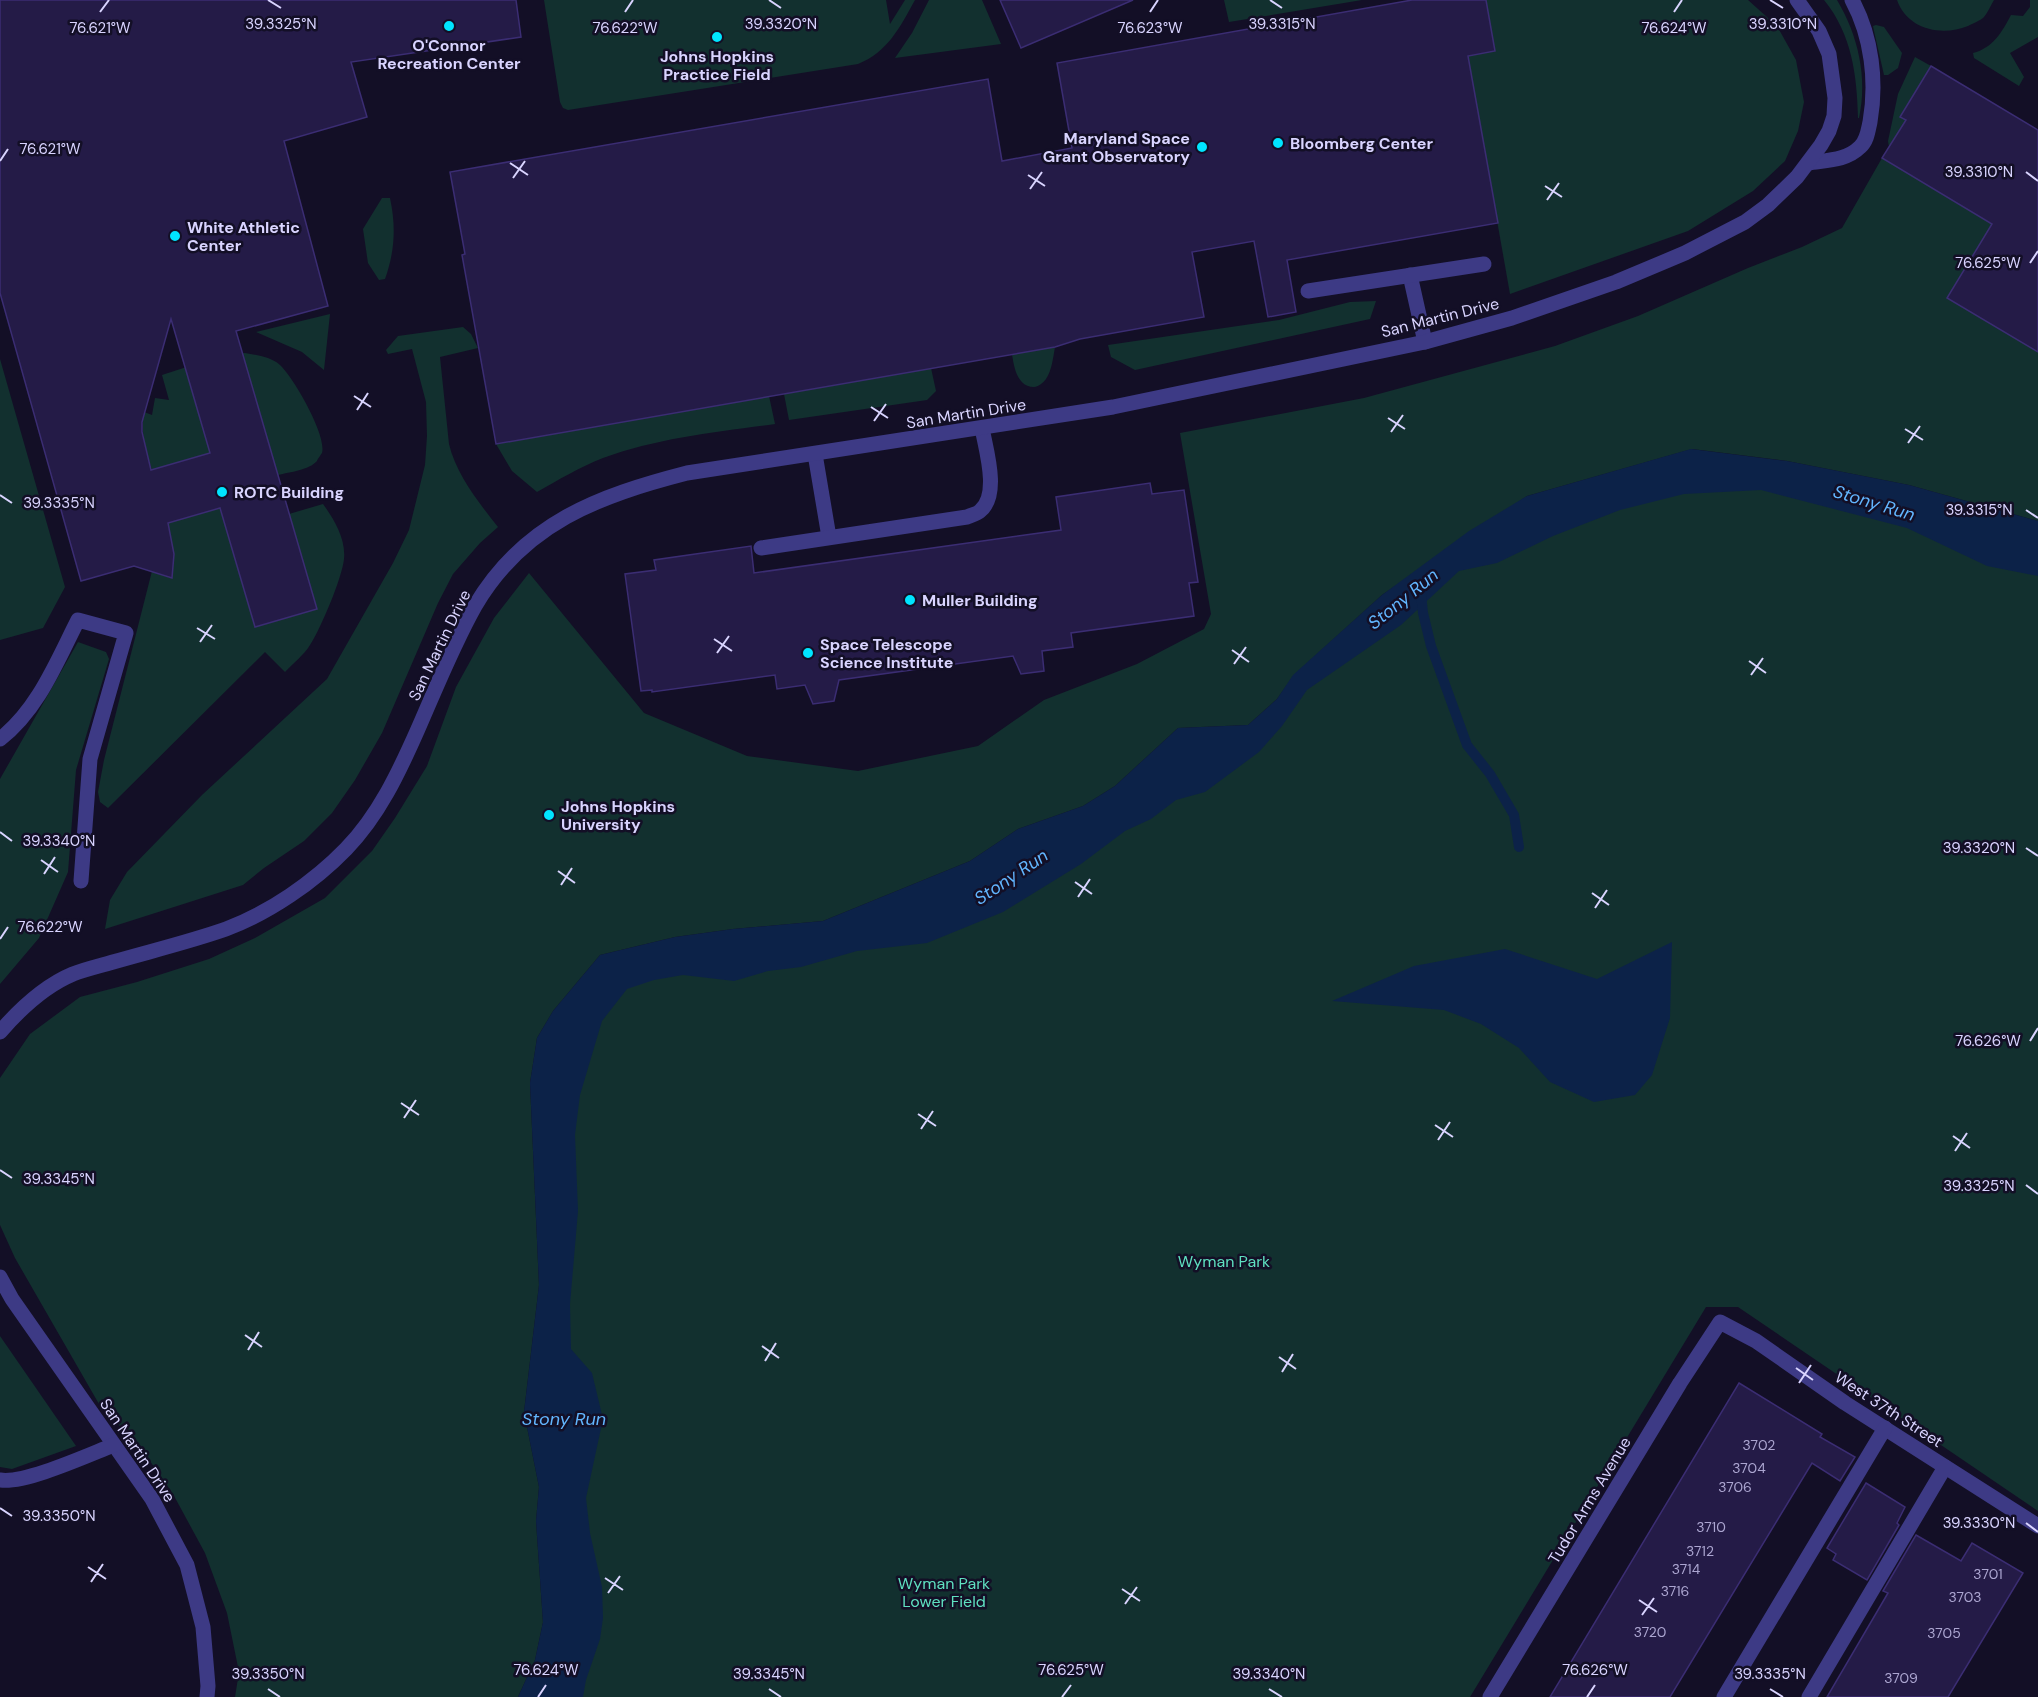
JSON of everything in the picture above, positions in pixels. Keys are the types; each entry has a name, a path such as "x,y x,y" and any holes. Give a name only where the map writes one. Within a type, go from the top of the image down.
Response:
{"street":[{"name":"San Martin Drive","path":"0,1032 32,1000 72,974 228,928 284,900 313,880 347,848 377,811 400,770 462,632 488,586 510,560 562,518 596,500 687,473 1113,407 1425,342 1512,318 1616,282 1684,253 1745,222 1785,190 1808,163 1829,131 1834,116 1834,87 1829,54 1819,31 1797,0"},
{"path":"1808,163 1847,157 1861,146 1867,136 1872,109 1873,75 1868,41 1852,0"},
{"path":"1308,291 1484,264"},
{"path":"1410,275 1425,342"},
{"path":"761,548 967,517 980,511 987,503 992,489 982,428"},
{"path":"815,454 829,537"},
{"path":"0,739 21,719 39,694 78,620 126,633 90,759 81,881"},
{"name":"San Martin Drive","path":"0,1276 12,1299 152,1498 187,1565 203,1626 207,1697"},
{"name":"West 37th Street","path":"1720,1322 1756,1341 1885,1428 2038,1526"},
{"name":"Tudor Arms Avenue","path":"1490,1697 1680,1383 1720,1322"},
{"path":"1724,1697 1885,1428"},
{"path":"0,1480 8,1482 51,1470 114,1445"},
{"path":"1809,1697 1945,1467"}],"green space":[{"name":"Johns Hopkins Practice Field","path":"544,0 886,0 890,24 905,0 915,0 885,46 858,64 568,110 563,108 560,102"},
{"path":"929,0 982,0 1001,44 895,58 912,33"},
{"path":"1224,0 1362,0 1229,22"},
{"path":"1486,0 1748,0 1777,26 1796,60 1804,102 1798,131 1785,161 1753,191 1688,231 1510,294 1468,56"},
{"path":"1824,0 1837,0 1856,42 1862,72 1862,103 1859,118 1854,71 1847,41"},
{"path":"1897,0 1994,0 1981,20 1947,31 1926,28 1917,24 1902,10"},
{"path":"2030,0 2038,0 2038,37 2010,53 2024,77 2019,86 1974,58 1973,53 1991,43 2011,15 2023,16 2030,7"},
{"path":"1873,26 1884,27 1902,53 1898,68 1888,75 1884,75"},
{"path":"1915,57 1931,66 1901,117 1906,120 1889,147 1888,141 1898,94"},
{"path":"1882,158 1992,224 1948,298 2038,350 2038,521 1909,485 1787,461 1692,449 1527,496 1382,595 1294,675 1277,699 1248,725 1178,728 1115,786 1083,806 1018,829 970,861 823,921 675,937 600,955 553,1011 537,1038 530,1083 539,1285 524,1412 539,1487 536,1521 543,1622 535,1660 518,1697 235,1697 239,1672 227,1613 205,1553 173,1494 143,1451 99,1404 15,1258 0,1225 0,1078 30,1034 80,997 209,959 255,938 325,898 372,851 395,818 427,766 456,687 494,618 529,573 644,713 747,756 858,771 978,746 1044,700 1137,664 1204,629 1211,614 1180,433 1364,398 1555,346 1638,316 1842,228"},
{"path":"382,198 390,198 394,238 385,279 379,280 368,263 363,229"},
{"path":"1376,301 1370,319 1135,370 1111,357 1108,345 1279,320 1350,302"},
{"path":"330,314 324,370 302,352 256,332"},
{"path":"463,327 471,334 478,348 440,357 449,444 463,477 498,527 480,543 453,574 438,603 382,733 355,780 332,813 304,841 243,885 105,929 110,900 127,872 202,795 327,679 393,563 409,530 425,465 426,402 412,349 388,354 386,350 398,336"},
{"path":"1055,347 1051,368 1045,380 1036,387 1024,384 1017,375 1012,354"},
{"path":"245,353 276,362 286,371 300,393 314,420 322,445 322,453 309,467 278,475 229,355"},
{"path":"0,359 65,587 43,628 0,640"},
{"path":"205,361 210,453 152,470 143,434 144,412 152,415 155,398 169,400 162,375"},
{"path":"931,368 936,391 927,400 789,420 784,394"},
{"path":"769,396 775,424 688,436 644,445 586,465 537,492 512,471 496,444"},
{"name":"Wyman Park","path":"1727,472 2038,557 2038,1511 1738,1307 1706,1307 1470,1697 546,1697 549,1095 618,974 829,932 1210,758 1448,562"},
{"path":"323,504 341,537 344,559 330,603 308,649 285,672 265,652 108,808 100,802 98,792 152,571 170,578 172,571 173,550 167,523 220,508 255,627 317,609 289,514"},
{"path":"78,642 106,652 109,659 76,770 68,872 39,938 0,984 0,779"},
{"path":"0,1336 76,1446 12,1469 0,1467"}],"water":[{"name":"Stony Run","path":"1691,449 1787,461 1909,485 2038,521 2038,576 1987,566 1907,528 1761,490 1684,494 1620,510 1553,536 1497,563 1459,571 1401,625 1307,690 1282,726 1259,752 1205,792 1176,800 1151,819 1125,831 1081,864 1003,912 927,943 857,951 801,967 768,971 734,981 683,975 654,980 627,989 602,1021 580,1095 575,1135 578,1211 570,1304 571,1349 592,1373 603,1419 586,1498 590,1533 602,1587 603,1618 600,1639 586,1680 583,1697 518,1697 535,1660 543,1622 536,1521 539,1487 524,1412 539,1285 530,1083 537,1038 553,1011 600,955 675,937 823,921 970,861 1018,829 1083,806 1115,786 1178,728 1248,725 1277,699 1293,675 1382,595 1469,531 1527,496"},
{"path":"1672,942 1670,1018 1652,1075 1635,1095 1594,1102 1550,1082 1519,1048 1481,1024 1444,1010 1332,1001 1414,966 1505,949 1597,979"}],"building":[{"name":"White Athletic Center","path":"0,0 516,0 521,37 351,62 367,117 284,141 328,306 236,331 317,609 255,627 220,508 168,523 174,554 172,578 134,566 81,581 0,293","holes":["171,319 210,453 151,470 142,432 142,422"]},
{"path":"1000,0 1133,0 1021,48"},
{"path":"1412,0 1486,0 1495,51 1468,56 1498,223 1287,260 1296,312 1268,317 1254,241 1192,252 1204,317 1080,339 1055,347 496,444 462,255 465,254 450,172 988,79 1002,161 1072,148 1057,63"},
{"path":"1931,66 2038,130 2038,352 1947,298 1992,224 1882,158 1906,120 1900,117"},
{"name":"Muller Building","path":"1150,483 1152,494 1184,490 1198,582 1189,583 1194,616 1071,633 1073,647 1042,651 1044,671 1021,674 1013,656 839,680 834,701 813,704 805,685 777,689 775,675 652,692 652,690 641,691 625,574 656,570 654,560 751,546 754,573 1061,530 1056,497"},
{"path":"1739,1383 1822,1434 1820,1437 1855,1457 1840,1481 1812,1463 1670,1697 1550,1697"},
{"path":"1866,1483 1905,1507 1897,1523 1899,1525 1867,1580 1833,1560 1836,1554 1827,1548"},
{"path":"1916,1535 1961,1561 1972,1543 2023,1573 1948,1697 1827,1697 1888,1593 1883,1591"}],"waterway":[{"path":"1421,594 1431,646 1467,745 1490,774 1514,815 1519,847"}],"place":[{"name":"O'Connor Recreation Center","path":"449,26"},
{"name":"Johns Hopkins Practice Field","path":"717,37"},
{"name":"Bloomberg Center","path":"1278,143"},
{"name":"Maryland Space Grant Observatory","path":"1202,147"},
{"name":"White Athletic Center","path":"175,236"},
{"name":"ROTC Building","path":"222,492"},
{"name":"Muller Building","path":"910,600"},
{"name":"Space Telescope Science Institute","path":"808,653"},
{"name":"Johns Hopkins University","path":"549,815"}],"park label":[{"name":"Wyman Park Lower Field","path":"944,1592"}]}
